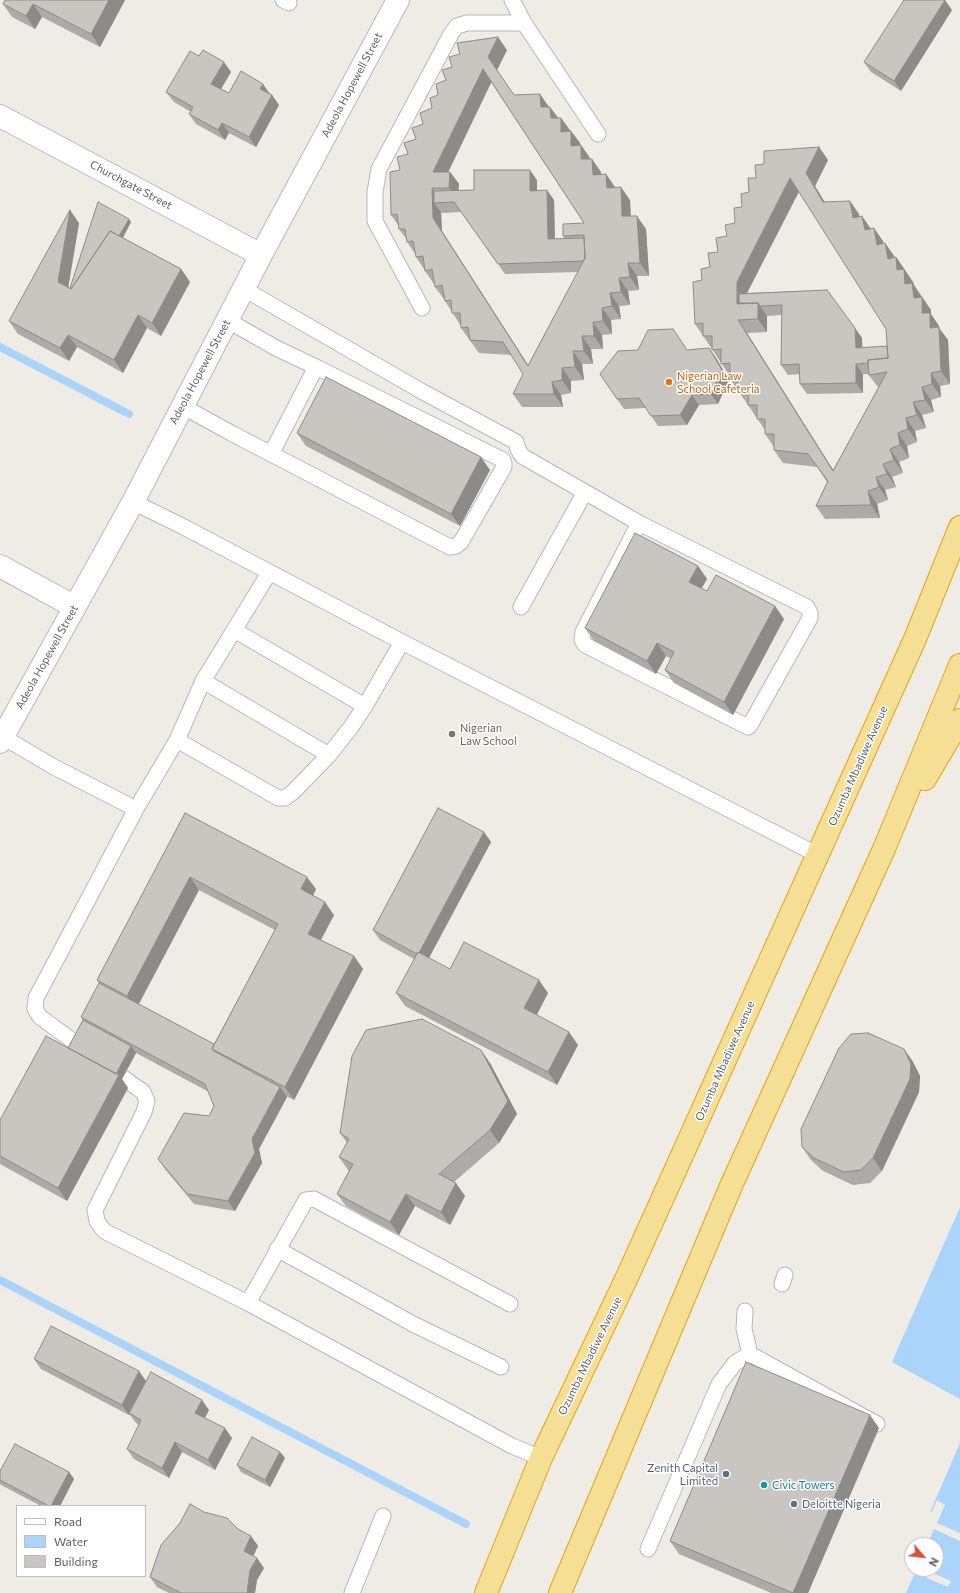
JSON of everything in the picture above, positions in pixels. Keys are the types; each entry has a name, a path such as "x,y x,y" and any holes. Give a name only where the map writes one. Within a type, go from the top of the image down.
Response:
{"highway":[{"name":"Ozumba Mbadiwe Avenue","path":"486,1593 541,1458 628,1275 818,855 915,639 960,527"},
{"path":"560,1593 732,1186 884,849 960,665"},
{"path":"884,849 960,720"}],"street":[{"name":"Adeola Hopewell Street","path":"2,740 133,502 261,255 398,0"},
{"name":"Churchgate Street","path":"0,116 261,255"},
{"path":"0,566 76,607"}],"lane":[{"path":"512,0 524,23 598,134"},
{"path":"422,308 375,221 375,192 379,169 451,34 457,26 468,23 524,23"},
{"path":"244,289 423,392 516,442 522,456 639,523 807,607 810,613 810,618 748,727 585,645 582,640 583,632 639,523"},
{"path":"182,406 450,547 456,546 461,542 504,467 502,460 276,348 227,320"},
{"path":"271,454 316,367"},
{"path":"521,607 585,492"},
{"path":"133,502 182,526 402,642 818,855"},
{"path":"269,573 203,681 177,740 136,808 36,998 35,1009 40,1017 143,1092 147,1101 144,1112 95,1210 96,1222 104,1231 248,1303 512,1446 541,1458"},
{"path":"234,630 365,706"},
{"path":"177,740 278,798 286,798 329,755 365,706 402,642"},
{"path":"203,681 329,755"},
{"path":"2,740 136,808"},
{"path":"248,1303 306,1200 314,1199 510,1304"},
{"path":"277,1250 412,1324 501,1367"},
{"path":"745,1311 744,1329 750,1354 877,1424"},
{"path":"648,1549 719,1384 735,1363 750,1354"},
{"path":"352,1593 383,1516"}],"water":[{"path":"960,1207 960,1399 892,1362"},
{"path":"960,1443 960,1593 896,1593 907,1577 944,1577 944,1537 919,1537"}],"pier":[{"path":"937,1500 945,1505 937,1523 960,1533 960,1541 934,1529 930,1537 918,1537 929,1511 932,1512"},
{"path":"904,1569 904,1577 913,1577 906,1593 894,1593"},
{"path":"924,1577 942,1577 951,1581 948,1587"}],"building":[{"path":"5,0 109,0 91,34 33,4 26,16 3,4"},
{"path":"904,0 945,0 894,81 864,62"},
{"path":"498,37 488,57 514,95 540,94 541,107 550,107 551,118 561,118 561,132 571,131 571,146 581,145 581,159 592,159 593,175 606,174 607,188 621,187 622,216 637,216 640,263 628,263 630,277 619,278 621,292 610,293 612,306 602,308 603,321 593,322 594,336 582,336 584,351 573,351 575,367 562,368 562,380 552,382 554,394 513,394 523,374 503,342 470,340 468,327 461,328 460,313 452,313 451,300 445,301 442,285 435,287 432,269 425,271 423,256 416,257 413,241 407,242 405,229 399,229 397,214 391,215 390,172 400,170 397,157 408,154 404,143 416,139 412,128 423,124 420,113 432,108 430,98 438,95 436,84 446,80 442,70 452,67 449,57 460,54 457,43","holes":["483,69 584,223 563,224 563,236 584,235 585,258 528,366 433,218 432,188 449,188 450,172 433,172"]},
{"path":"203,50 224,62 211,84 229,93 241,71 263,84 260,89 272,95 249,137 222,123 218,130 189,114 193,107 166,92 190,51 199,56"},
{"path":"819,147 806,173 823,202 850,201 853,218 862,216 865,230 874,228 877,245 885,243 888,259 896,257 897,270 904,269 905,284 912,283 914,298 922,297 922,313 930,313 930,328 939,327 941,371 931,373 932,384 922,387 925,400 913,402 917,415 906,418 908,429 898,433 900,445 890,449 894,460 883,464 887,474 876,477 879,487 868,491 871,505 816,506 828,481 808,454 774,450 774,434 765,434 765,419 757,419 757,405 748,405 749,392 739,392 738,379 730,379 730,363 721,364 721,349 712,350 712,336 703,336 703,323 695,324 693,282 702,280 701,269 710,267 708,253 718,252 716,238 727,236 725,225 735,223 734,208 742,207 741,194 749,192 748,178 756,178 755,165 764,164 764,151","holes":["790,178 886,329 888,358 868,360 869,375 887,372 833,471 738,320 758,319 758,303 737,304 737,282"]},
{"path":"474,170 530,170 530,191 547,190 548,239 584,238 585,258 583,261 498,264 454,202 434,203 434,191 474,190"},
{"path":"98,202 129,219 119,236 110,231 71,289 70,288"},
{"path":"70,210 58,282 71,289 110,231 181,269 152,323 138,315 114,360 68,335 60,348 9,321"},
{"path":"827,290 855,328 856,348 887,346 888,358 868,360 868,363 856,364 856,383 800,384 799,364 781,365 782,305 760,306 758,303 739,303 739,294"},
{"name":"Nigerian Law School Cafeteria","path":"673,329 687,350 709,348 722,370 711,394 692,395 680,415 651,416 639,398 617,399 600,374 618,351 638,350 648,330"},
{"path":"326,377 481,457 451,514 297,433"},
{"path":"635,533 698,566 689,582 707,591 716,575 775,606 724,702 665,670 674,652 657,643 647,661 585,628"},
{"path":"438,808 484,832 419,953 418,952 417,954 373,930"},
{"path":"185,813 307,877 301,889 325,902 308,934 354,956 285,1087 212,1049 278,924 190,877 127,996 97,980"},
{"path":"464,942 539,980 524,1008 569,1032 548,1072 396,993 418,952 450,969"},
{"path":"99,983 214,1044 212,1049 214,1051 280,1087 252,1139 255,1153 228,1201 187,1194 158,1159 184,1113 209,1116 214,1106 205,1084 81,1017"},
{"path":"422,1019 481,1050 508,1101 490,1130 439,1174 456,1183 441,1212 406,1194 390,1222 337,1194 353,1164 339,1157 349,1139 340,1133 352,1056 366,1030"},
{"path":"83,1020 131,1046 116,1074 68,1048"},
{"path":"868,1033 904,1049 911,1064 910,1079 873,1158 861,1170 844,1172 814,1158 802,1147 801,1129 839,1048 851,1034"},
{"path":"46,1036 119,1075 58,1188 0,1156 0,1120"},
{"path":"51,1326 139,1371 122,1405 34,1359"},
{"path":"746,1362 870,1415 793,1593 670,1541"},
{"path":"151,1372 202,1400 195,1413 225,1428 208,1460 175,1442 162,1468 127,1449 141,1420 129,1413"},
{"path":"252,1437 280,1452 265,1480 237,1465"},
{"path":"15,1444 69,1472 52,1505 47,1505 0,1480 0,1471"},
{"path":"190,1504 204,1512 227,1518 238,1529 251,1536 244,1551 257,1558 250,1570 247,1593 181,1593 150,1577 161,1545 180,1523"}],"waterway":[{"path":"0,347 129,414"},
{"path":"0,1280 466,1524"}],"place":[{"name":"Nigerian Law School Cafeteria","path":"669,382"},
{"name":"Nigerian Law School","path":"452,734"},
{"name":"Zenith Capital Limited","path":"726,1474"},
{"name":"Civic Towers","path":"764,1485"},
{"name":"Deloitte Nigeria","path":"794,1504"}]}
